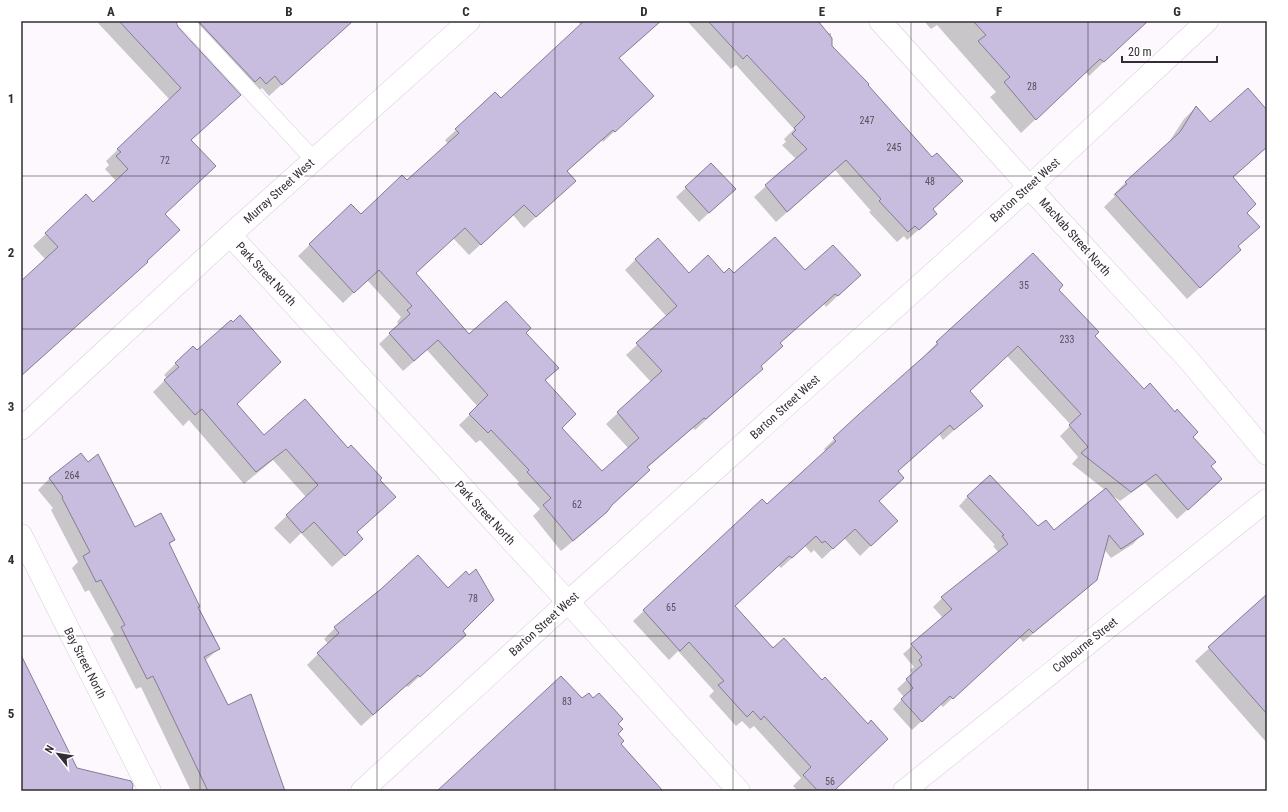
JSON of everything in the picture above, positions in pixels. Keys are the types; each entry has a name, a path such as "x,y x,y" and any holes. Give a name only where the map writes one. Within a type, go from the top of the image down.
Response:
{"street":[{"name":"Murray Street West","path":"21,428 230,235 469,21"},
{"name":"MacNab Street North","path":"880,21 1029,187 1187,358 1267,454"},
{"name":"Barton Street West","path":"362,791 568,602 1029,187 1207,21"},
{"name":"Park Street North","path":"230,235 740,791"},
{"name":"Colbourne Street","path":"904,791 1267,500"},
{"name":"Bay Street North","path":"21,534 150,791"}],"lane":[{"path":"185,21 314,160"}],"building":[{"path":"119,21 176,21 178,27 241,95 191,140 216,166 165,214 180,230 147,261 148,262 21,376 21,281 58,247 45,233 86,194 93,202 128,169 116,156 121,152 117,149 181,88"},
{"path":"198,21 353,21 282,85 275,76 266,84 260,77 255,82"},
{"path":"584,21 661,21 619,58 654,96 615,132 613,130 567,171 576,181 536,217 524,205 481,245 465,228 416,273 469,334 506,301 531,328 526,333 559,368 545,380 576,414 562,428 602,471 639,438 617,412 662,371 636,343 677,306 635,259 658,238 689,273 708,255 724,273 729,268 734,273 775,237 805,270 833,245 861,275 838,296 835,294 780,343 783,346 761,366 763,369 706,419 704,418 647,467 650,470 612,505 607,512 573,541 543,505 551,498 527,472 529,470 491,430 488,433 469,414 488,395 438,340 414,361 389,333 410,314 407,310 412,306 379,270 354,293 309,244 351,204 361,214 402,175 407,180 459,133 455,129 495,92 501,98"},
{"path":"708,21 818,21 832,38 832,46 869,84 868,85 932,157 937,153 963,181 933,209 937,214 919,230 915,226 908,232 879,201 881,199 846,160 787,212 765,185 807,149 792,134 796,130 794,128 805,117 747,55 743,59"},
{"path":"973,21 1148,21 1104,62 1100,59 1036,120 1004,82 1010,77 978,41 986,35"},
{"path":"1248,88 1267,110 1267,147 1233,177 1256,204 1247,213 1260,227 1238,246 1241,250 1200,288 1115,194 1127,184 1125,182 1180,132 1196,106 1210,122"},
{"path":"711,163 736,189 709,213 685,187"},
{"path":"1033,253 1063,285 1059,290 1099,332 1095,336 1144,389 1150,383 1175,412 1177,409 1198,432 1193,437 1216,462 1211,466 1222,479 1188,510 1156,474 1131,492 1081,453 1088,447 1069,425 1081,414 1018,346 970,391 983,406 954,430 950,425 898,471 904,478 879,501 898,521 871,546 855,529 833,549 825,541 822,543 816,536 792,558 789,556 735,606 773,648 784,638 822,680 825,677 868,724 871,720 888,739 834,791 818,791 803,775 811,767 764,716 761,720 753,711 747,717 718,685 724,681 689,642 680,651 643,610 762,499 767,504 836,441 833,438 938,344 936,342"},
{"path":"240,315 281,362 237,404 264,435 305,399 348,448 351,445 382,478 380,480 396,497 357,532 363,539 345,556 314,522 302,533 286,515 318,485 286,449 256,472 202,409 195,415 164,380 179,367 175,363 193,346 197,350 231,320 233,322"},
{"path":"81,453 88,462 98,454 135,527 161,513 175,540 169,543 200,607 198,607 220,649 204,657 228,705 251,694 285,791 208,791 153,676 147,679 121,627 125,625 101,580 96,582 83,556 90,552 62,498 63,497 49,478"},
{"path":"990,475 1038,526 1046,520 1054,530 1106,488 1144,534 1121,549 1109,535 1097,580 1033,633 1029,629 953,699 950,696 922,722 901,699 913,688 906,679 922,665 919,660 922,657 911,644 952,609 941,597 1008,544 1002,536 1004,535 967,496"},
{"path":"418,555 448,588 466,571 469,575 476,569 494,600 463,631 466,635 420,677 418,675 373,715 317,653 339,633 334,627 381,589"},
{"path":"1267,594 1267,714 1208,647"},
{"path":"21,655 77,768 131,781 133,785 132,791 21,791"},
{"path":"561,676 582,698 589,693 593,698 599,693 623,719 618,724 623,729 618,734 624,741 621,744 663,791 437,791"}]}
